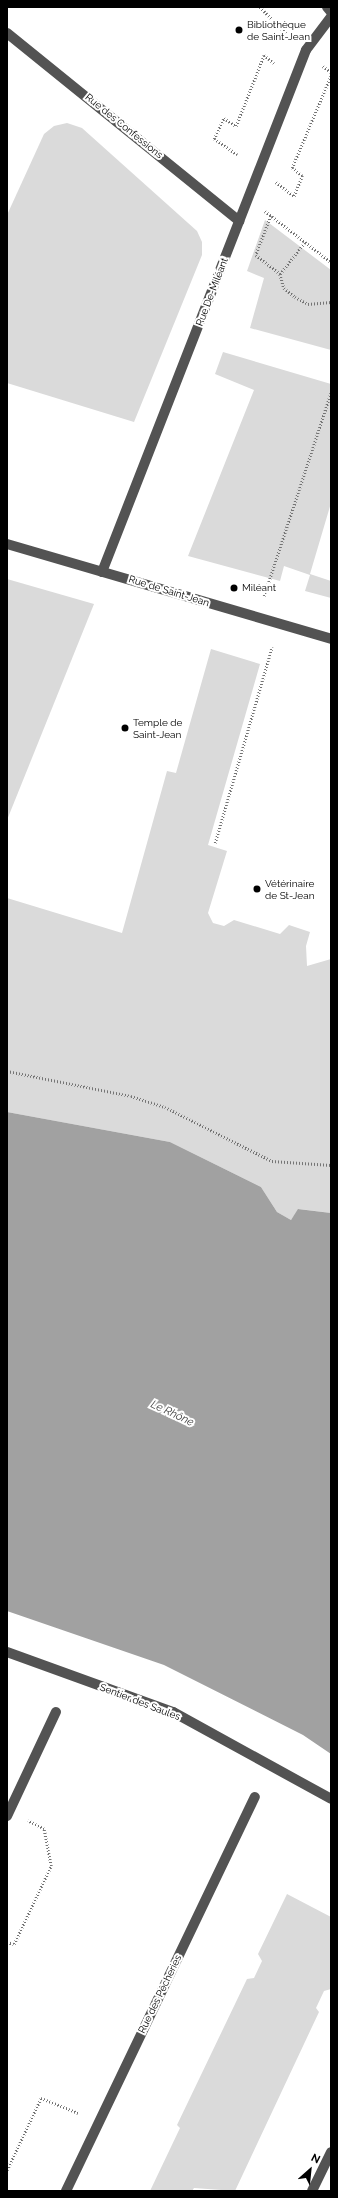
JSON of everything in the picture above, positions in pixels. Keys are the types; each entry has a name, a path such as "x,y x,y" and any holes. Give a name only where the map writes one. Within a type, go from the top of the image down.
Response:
{"street":[{"path":"327,7 331,12"},
{"name":"Rue De-Miléant","path":"102,572 306,50 331,17"},
{"name":"Rue des Confessions","path":"7,33 239,221"},
{"name":"Rue de Saint-Jean","path":"7,544 331,639"},
{"name":"Sentier des Saules","path":"7,1652 173,1712 331,1799"},
{"path":"7,1816 56,1712"},
{"name":"Rue des Pêcheries","path":"66,2191 255,1797"},
{"path":"312,2191 331,2152"}],"path":[{"path":"260,7 286,33"},
{"path":"237,155 214,139 224,118 236,126 264,55 274,63"},
{"path":"323,66 331,72"},
{"path":"281,185 294,196 302,176 292,168 331,75"},
{"path":"264,211 331,262"},
{"path":"271,216 256,255 280,274 284,288 295,297 308,304 331,302"},
{"path":"280,274 305,242"},
{"path":"264,596 331,392"},
{"path":"215,844 272,647"},
{"path":"7,1071 131,1096 165,1107 272,1161 331,1165"},
{"path":"7,1942 14,1944 51,1866 44,1829 26,1820"},
{"path":"7,2170 41,2098 78,2113"}],"shaded area":[{"path":"67,123 82,128 197,231 202,242 202,255 134,422 7,383 7,215 44,134 54,126"},
{"path":"265,220 331,270 331,350 250,328 264,278 247,271"},
{"path":"223,352 331,384 331,503 310,574 331,581 331,598 305,591 310,575 284,566 280,581 188,556 254,390 215,374"},
{"path":"7,579 94,604 7,820"},
{"path":"211,649 260,664 208,845 227,851 208,913 213,923 224,926 234,920 280,934 289,925 310,932 306,946 307,966 331,959 331,1213 299,1209 291,1220 277,1212 261,1187 170,1142 7,1112 7,898 122,933 167,771 176,773"},
{"path":"287,1894 331,1917 331,1989 324,1991 316,2008 319,2012 235,2191 194,2188 192,2191 150,2191 180,2128 177,2125 247,1979 254,1978 262,1961 258,1954"}],"water":[{"name":"Le Rhône","path":"7,1112 170,1142 261,1187 277,1212 291,1220 298,1209 331,1213 331,1754 303,1735 164,1665 7,1611"}],"place":[{"name":"Bibliothèque de Saint-Jean","path":"239,30"},
{"name":"Miléant","path":"234,588"},
{"name":"Temple de Saint-Jean","path":"125,728"},
{"name":"Vétérinaire de St-Jean","path":"257,889"}]}
